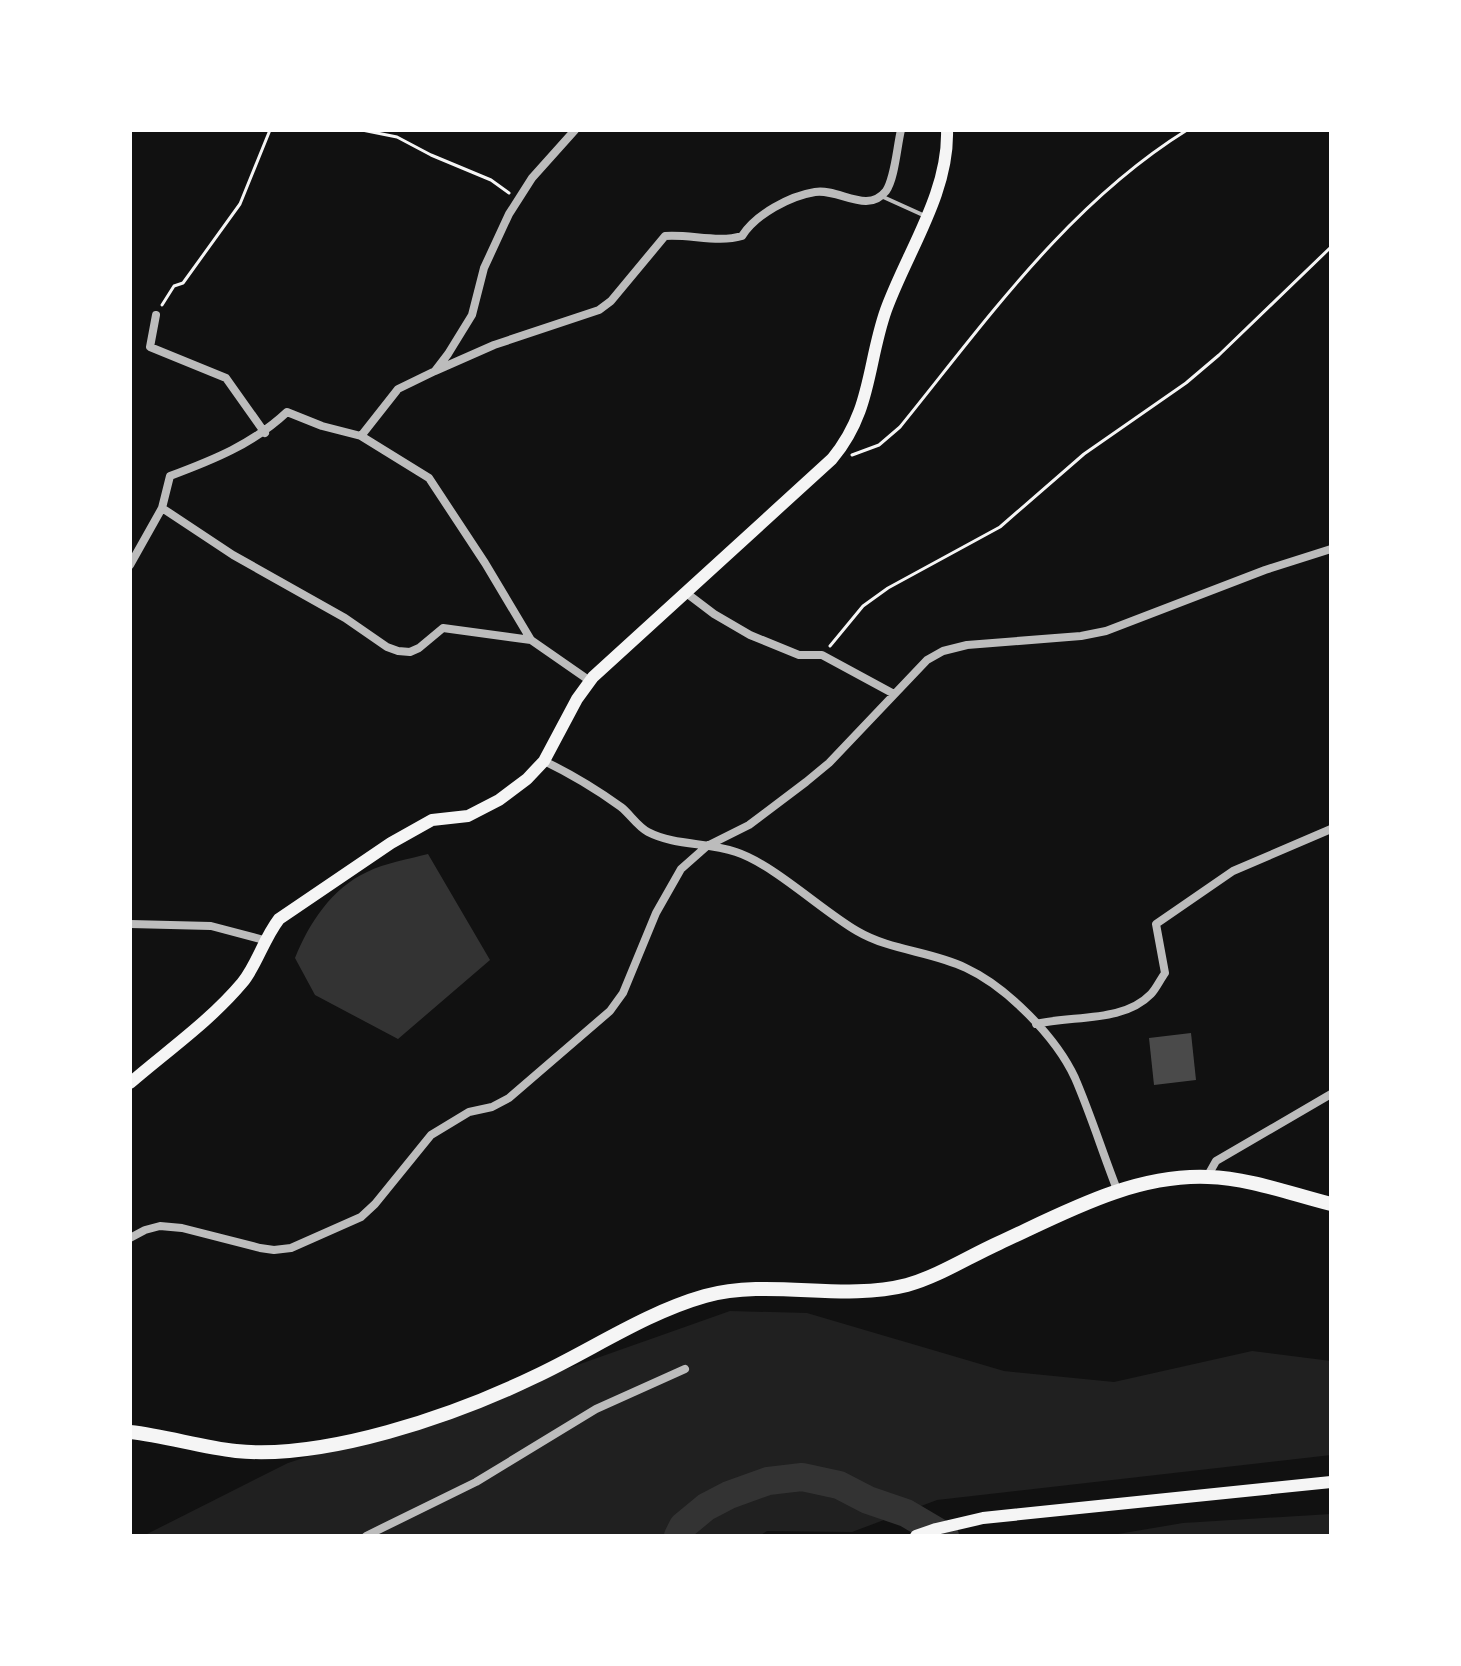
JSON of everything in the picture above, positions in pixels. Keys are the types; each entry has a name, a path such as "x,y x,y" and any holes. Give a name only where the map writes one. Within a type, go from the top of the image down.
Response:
{"main road":[{"path":"130,1083 240,986 279,919 391,843 432,820 468,816 499,800 527,779 544,761 577,699 608,661 832,459 844,445 863,407 883,321 896,282 939,183 947,130"},
{"path":"130,1432 236,1451 327,1447 413,1424 490,1396 679,1305 739,1289 841,1290 907,1285 1118,1192 1146,1183 1207,1177 1227,1179 1331,1204"},
{"path":"916,1536 983,1518 1331,1482"}],"street":[{"path":"435,371 472,315 484,268 509,214 542,166 575,130"},
{"path":"361,436 398,389 494,345 599,310 611,301 665,236 732,239 742,236 748,226 779,206 816,192 829,192 864,202 874,200 889,185 901,130"},
{"path":"156,315 150,347 226,378 265,433"},
{"path":"130,565 162,508 170,476 217,459 265,433 287,412 322,426 361,436 429,478 531,640 590,681"},
{"path":"162,508 245,563 398,651 410,652 419,648 443,628 531,640"},
{"path":"130,1238 160,1226 182,1228 274,1250 291,1248 361,1217 431,1135 469,1112 492,1107 509,1098 610,1011 623,993 656,913 681,869 707,846 749,825 829,763 920,667 943,651 967,645 1081,636 1106,631 1265,570 1331,549"},
{"path":"685,592 750,635 799,655 822,655 894,694"},
{"path":"544,761 591,785 626,811 645,830 677,841 738,852 861,933 894,948 938,958 987,979 1053,1043 1074,1077 1118,1192"},
{"path":"1036,1024 1128,1011 1151,994 1165,973 1156,924 1233,871 1331,829"},
{"path":"130,924 211,926 264,940"},
{"path":"1207,1177 1216,1161 1331,1094"},
{"path":"366,1536 476,1482 596,1409 685,1369"}],"lane":[{"path":"881,196 926,216"}],"path":[{"path":"156,315 174,286 183,283 240,204 270,130"},
{"path":"362,130 397,137 491,180 518,199"},
{"path":"832,459 861,454 879,445 900,427 1013,285 1057,238 1152,151 1187,130"},
{"path":"822,655 863,606 888,588 1000,527 1084,454 1186,383 1241,335 1331,247"}],"shaded area":[{"path":"428,854 490,960 398,1039 315,995 295,958 323,908 343,887 374,869"},
{"path":"730,1311 807,1313 1004,1371 1114,1382 1252,1351 1331,1361 1331,1455 937,1500 852,1532 767,1531 759,1536 143,1536 288,1463 456,1408"},
{"path":"1331,1514 1331,1536 1106,1536 1183,1523"}],"building":[{"path":"1191,1033 1196,1080 1154,1085 1149,1038"}],"waterway":[{"path":"678,1536 683,1526 706,1507 729,1495 768,1481 802,1477 839,1485 868,1500 906,1513 945,1536"}]}
